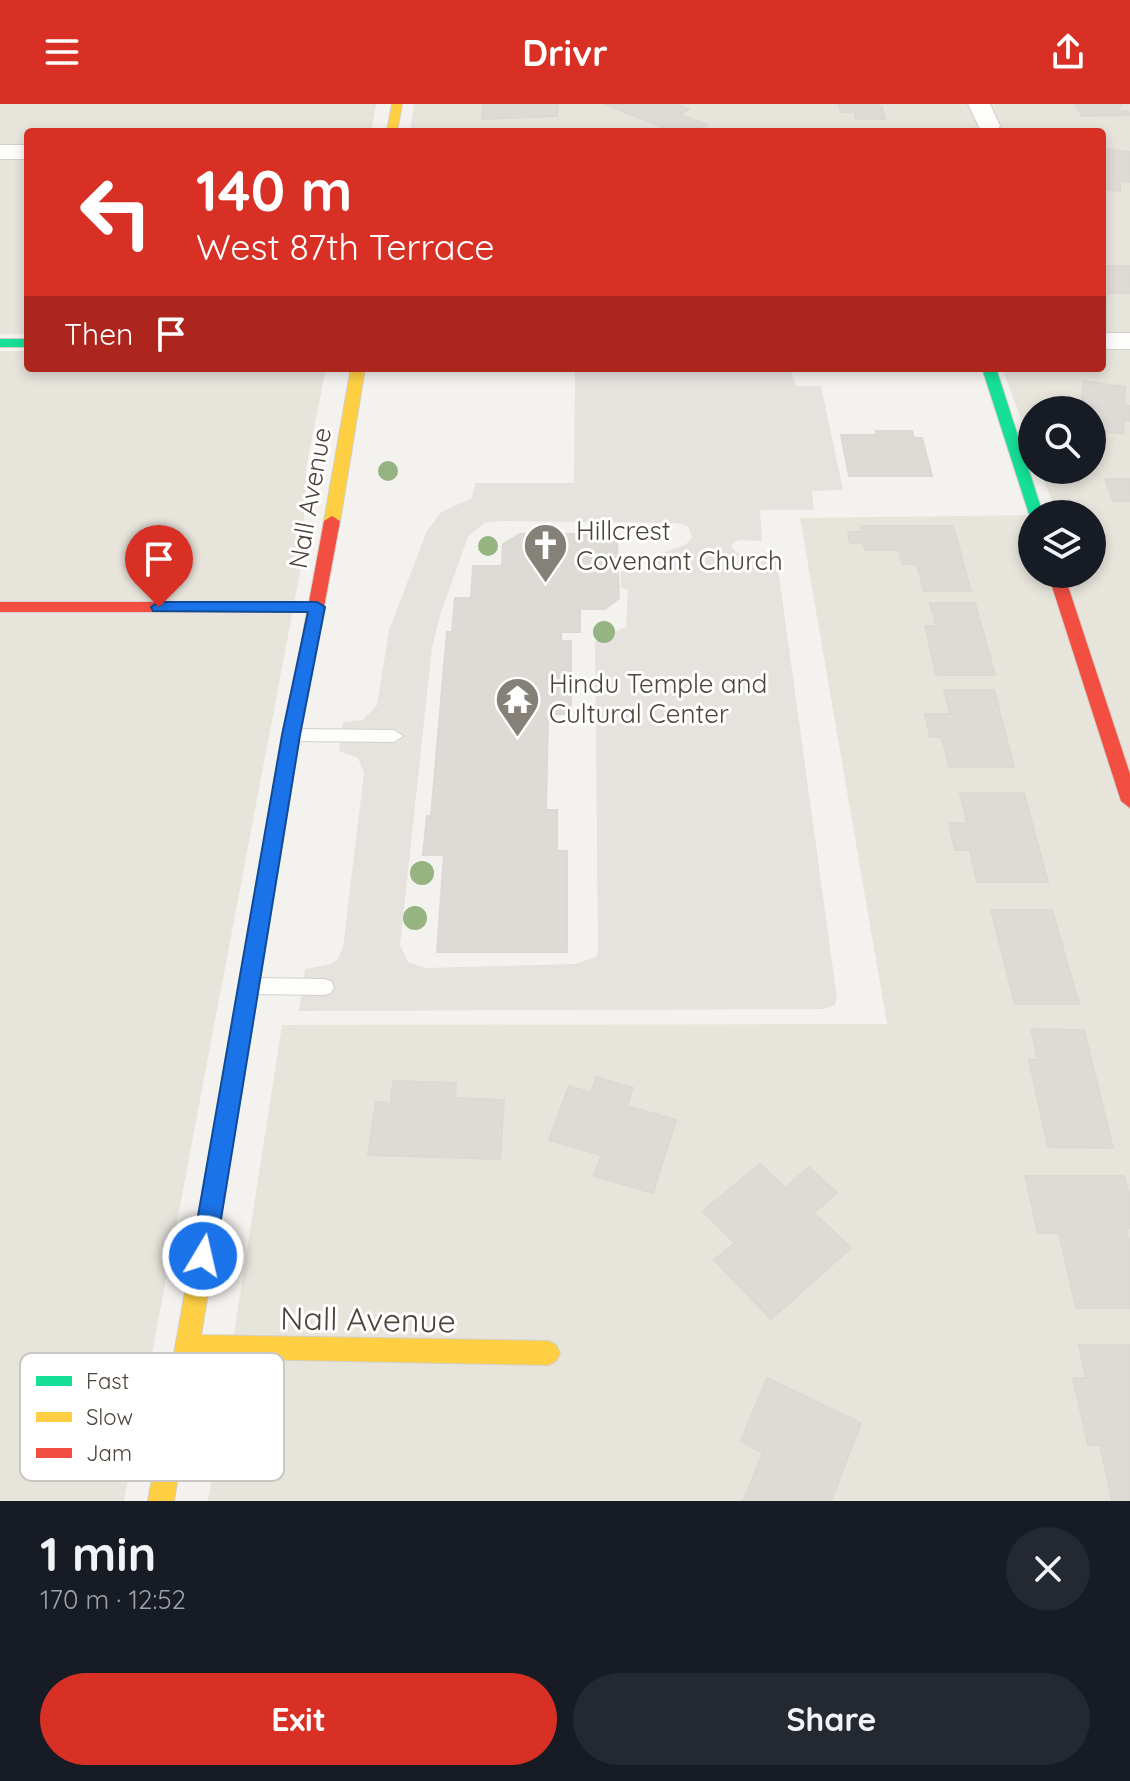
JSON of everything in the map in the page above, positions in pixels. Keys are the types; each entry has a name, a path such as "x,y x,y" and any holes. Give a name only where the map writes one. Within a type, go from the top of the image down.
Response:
{"main road":[{"path":"393,128 397,104"},
{"path":"0,343 24,343"},
{"name":"Nall Avenue","path":"187,1353 291,735 317,607 357,372"},
{"path":"990,372 1031,500"},
{"path":"1061,588 1130,801"},
{"path":"0,607 317,607"},
{"name":"Nall Avenue","path":"188,1346 548,1353"},
{"name":"Nall Avenue","path":"161,1501 164,1481"}],"street":[{"path":"979,104 989,126"},
{"path":"0,152 24,152"},
{"path":"1106,341 1130,341"}],"lane":[{"path":"291,735 394,736"},
{"path":"249,985 324,987"}],"shaded area":[{"path":"0,104 376,104 372,128 24,128 24,334 0,334"},
{"path":"414,104 1130,104 1130,332 1106,333 1106,128 411,128"},
{"path":"1106,348 1130,348 1130,1501 208,1501 211,1481 284,1481 284,1353 231,1353 282,1025 887,1024 800,518 1018,515 1018,588 1106,588 1106,500 1052,500 1045,484 1106,484 1106,396 1018,396 1018,411 1004,372 1106,372"},
{"path":"0,351 24,351 24,372 325,372 306,468 302,562 152,1353 20,1353 20,1481 128,1481 124,1501 0,1501"},
{"path":"575,372 791,372 796,386 821,386 843,490 812,491 814,510 760,510 762,541 740,540 731,547 737,553 776,554 837,998 835,1005 824,1009 299,1011 305,969 331,964 338,959 343,947 364,773 358,758 339,751 343,722 363,720 377,705 389,630 427,531 441,512 472,498 475,483 574,483","holes":["501,521 675,523 688,526 692,538 685,545 649,558 650,571 621,571 621,588 628,589 626,627 595,641 596,957 575,964 425,968 408,962 400,945 432,648 440,615 468,537 484,523"]}],"building":[{"path":"483,104 558,104 557,116 482,119"},
{"path":"604,104 676,104 689,109 679,114 707,125 701,128 665,128"},
{"path":"839,104 874,104 882,107 885,119 856,119 854,112 841,112"},
{"path":"1075,104 1120,104 1117,106 1120,112 1128,111 1130,115 1082,116"},
{"path":"1106,149 1130,152 1130,182 1120,181 1120,191 1106,189"},
{"path":"1106,266 1130,266 1130,293 1106,293"},
{"path":"1084,381 1125,387 1124,405 1130,406 1130,421 1124,420 1123,434 1106,431 1106,396 1082,396"},
{"path":"876,431 912,431 914,438 922,438 932,476 849,476 841,435 877,435"},
{"path":"1106,479 1130,479 1130,501 1113,501"},
{"path":"861,526 953,526 971,591 924,591 917,564 902,564 899,550 865,550 863,543 850,543 848,532 862,532"},
{"name":"Hillcrest Covenant Church","path":"520,534 601,534 617,543 619,598 605,609 580,609 580,632 452,632 455,598 471,598 473,566 502,566 503,544"},
{"path":"930,603 975,603 995,675 936,675 925,626 936,626"},
{"path":"447,632 561,632 561,641 571,641 571,714 548,714 546,810 557,810 557,851 567,851 567,952 437,952 444,855 423,855 427,816 431,816"},
{"path":"944,690 994,690 1014,767 949,767 942,737 930,737 925,714 950,714"},
{"path":"960,793 1024,793 1048,882 977,882 970,850 955,850 949,823 967,823"},
{"path":"991,910 1052,910 1079,1004 1015,1004"},
{"path":"1031,1029 1084,1030 1113,1148 1048,1147 1029,1060 1038,1060"},
{"path":"596,1077 633,1088 627,1106 676,1120 653,1193 594,1176 601,1155 549,1140 569,1086 591,1093"},
{"path":"393,1081 456,1083 455,1098 504,1100 500,1159 368,1155 376,1102 391,1103"},
{"path":"760,1164 785,1188 809,1167 837,1193 814,1213 851,1248 771,1319 714,1260 735,1243 703,1211"},
{"path":"1025,1176 1124,1176 1130,1197 1130,1228 1126,1228 1130,1245 1130,1308 1076,1308 1059,1233 1038,1233"},
{"path":"1079,1345 1130,1345 1130,1501 1112,1501 1100,1445 1088,1445 1073,1378 1086,1378"},
{"path":"767,1378 861,1423 831,1501 743,1501 763,1453 741,1441"}],"traffic: fast":[{"path":"0,343 24,343"},
{"path":"990,372 1031,500"}],"traffic: slow":[{"path":"393,128 397,104"},
{"path":"332,521 357,372"},
{"path":"186,1353 219,1162"},
{"path":"188,1346 548,1353"},
{"path":"161,1501 164,1481"}],"traffic: jam":[{"path":"219,1162 291,735 332,521"},
{"path":"1061,588 1130,801"},
{"path":"0,607 317,607"}],"place":[{"name":"Hillcrest Covenant Church","path":"545,585"},
{"name":"Hindu Temple and Cultural Center","path":"518,738"}],"route":[{"path":"159,607 317,607 291,735 203,1256"}]}
